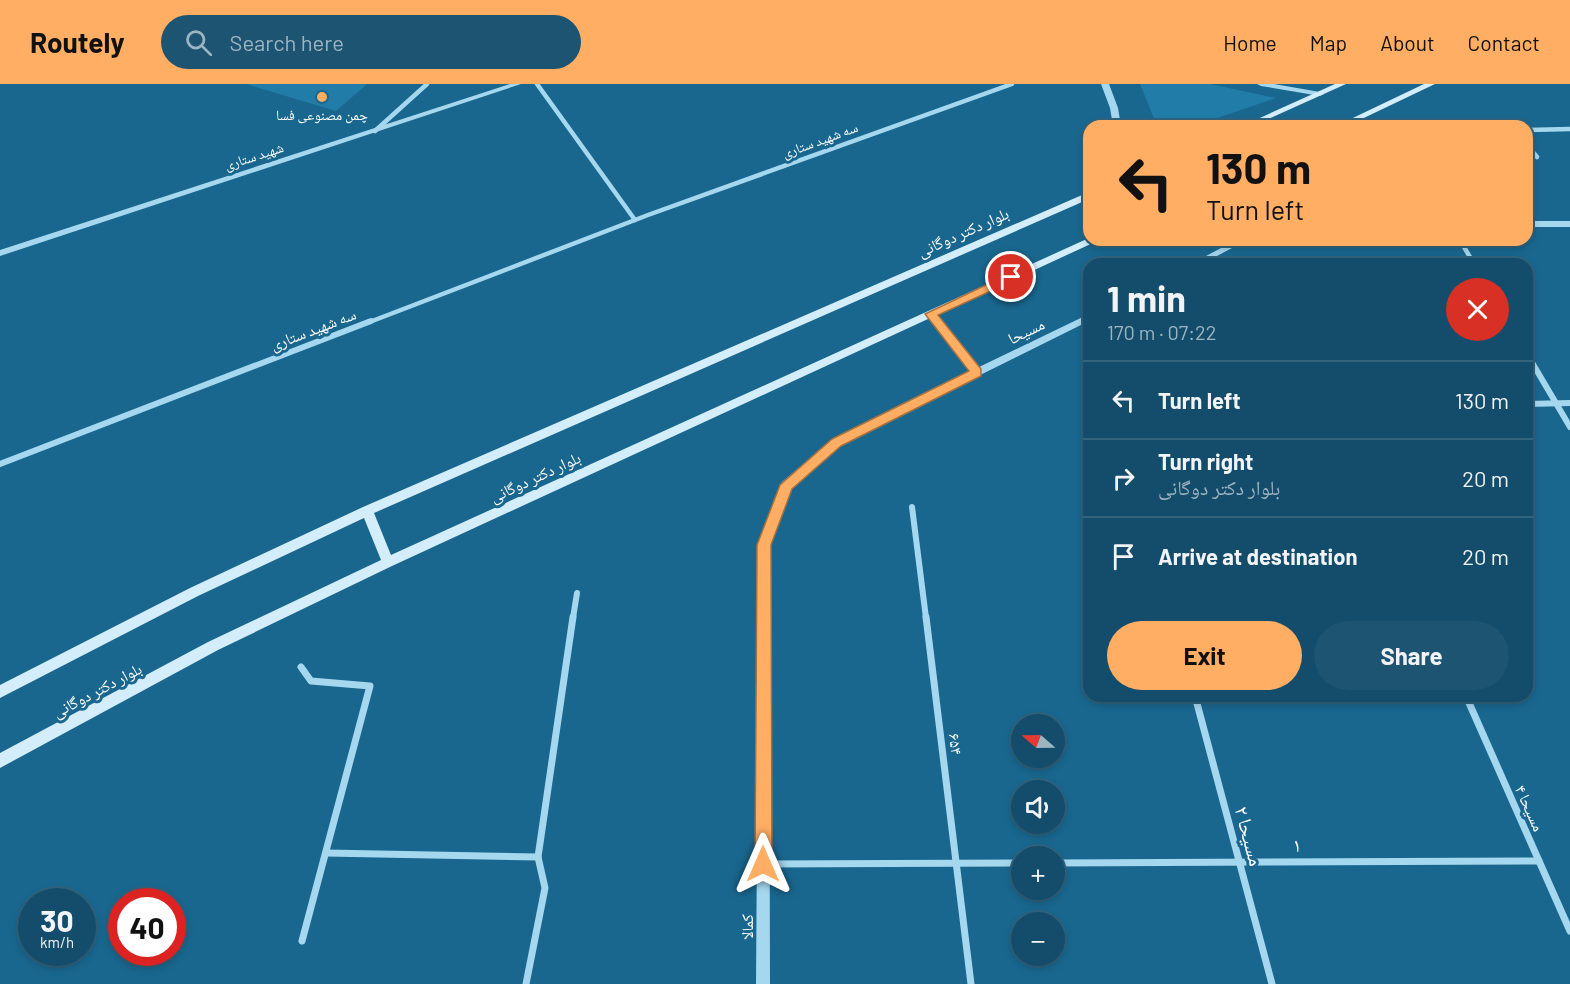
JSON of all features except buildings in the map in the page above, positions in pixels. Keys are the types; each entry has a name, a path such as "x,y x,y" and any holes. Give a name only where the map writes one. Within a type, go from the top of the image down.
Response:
{"main road":[{"path":"1260,120 1342,84"},
{"path":"1353,120 1431,84"},
{"name":"بلوار دکتر دوگانی","path":"0,692 194,592 367,511 1083,198"},
{"name":"بلوار دکتر دوگانی","path":"0,761 213,646 388,562 1083,244"},
{"path":"367,511 388,562"}],"street":[{"path":"375,131 427,84"},
{"name":"شهید ستاری","path":"0,253 517,84"},
{"path":"537,84 635,220"},
{"name":"سه شهید ستاری","path":"0,464 635,220 1012,84"},
{"path":"1105,84 1116,120"},
{"path":"1261,84 1320,94"},
{"path":"1533,130 1570,129"},
{"path":"1533,152 1537,157"},
{"path":"1533,224 1570,224"},
{"path":"1207,258 1231,246"},
{"path":"931,314 977,372"},
{"name":"مسیحا","path":"977,372 1083,320"},
{"path":"1533,364 1570,427"},
{"name":"کمالا","path":"763,984 764,545 786,485 836,442 977,372"},
{"path":"1533,404 1570,403"},
{"name":"۶۵۴","path":"912,507 971,984"},
{"path":"526,984 545,888 538,857 577,593"},
{"path":"301,667 311,681 370,686 302,941"},
{"name":"مسيحا ۲","path":"1197,702 1272,984"},
{"name":"مسيحا ۴","path":"1469,702 1570,931"},
{"path":"326,853 538,857"},
{"name":"۱","path":"1065,862 1539,861"},
{"path":"763,864 1011,863"}],"shaded area":[{"name":"چمن مصنوعی فسا","path":"246,84 367,84 336,111"},
{"path":"1140,84 1210,84 1276,98 1212,120 1155,120"}],"place":[{"name":"چمن مصنوعی فسا","path":"322,97"}],"route":[{"path":"763,864 764,545 786,485 836,442 977,372 931,314 1011,277"}]}
